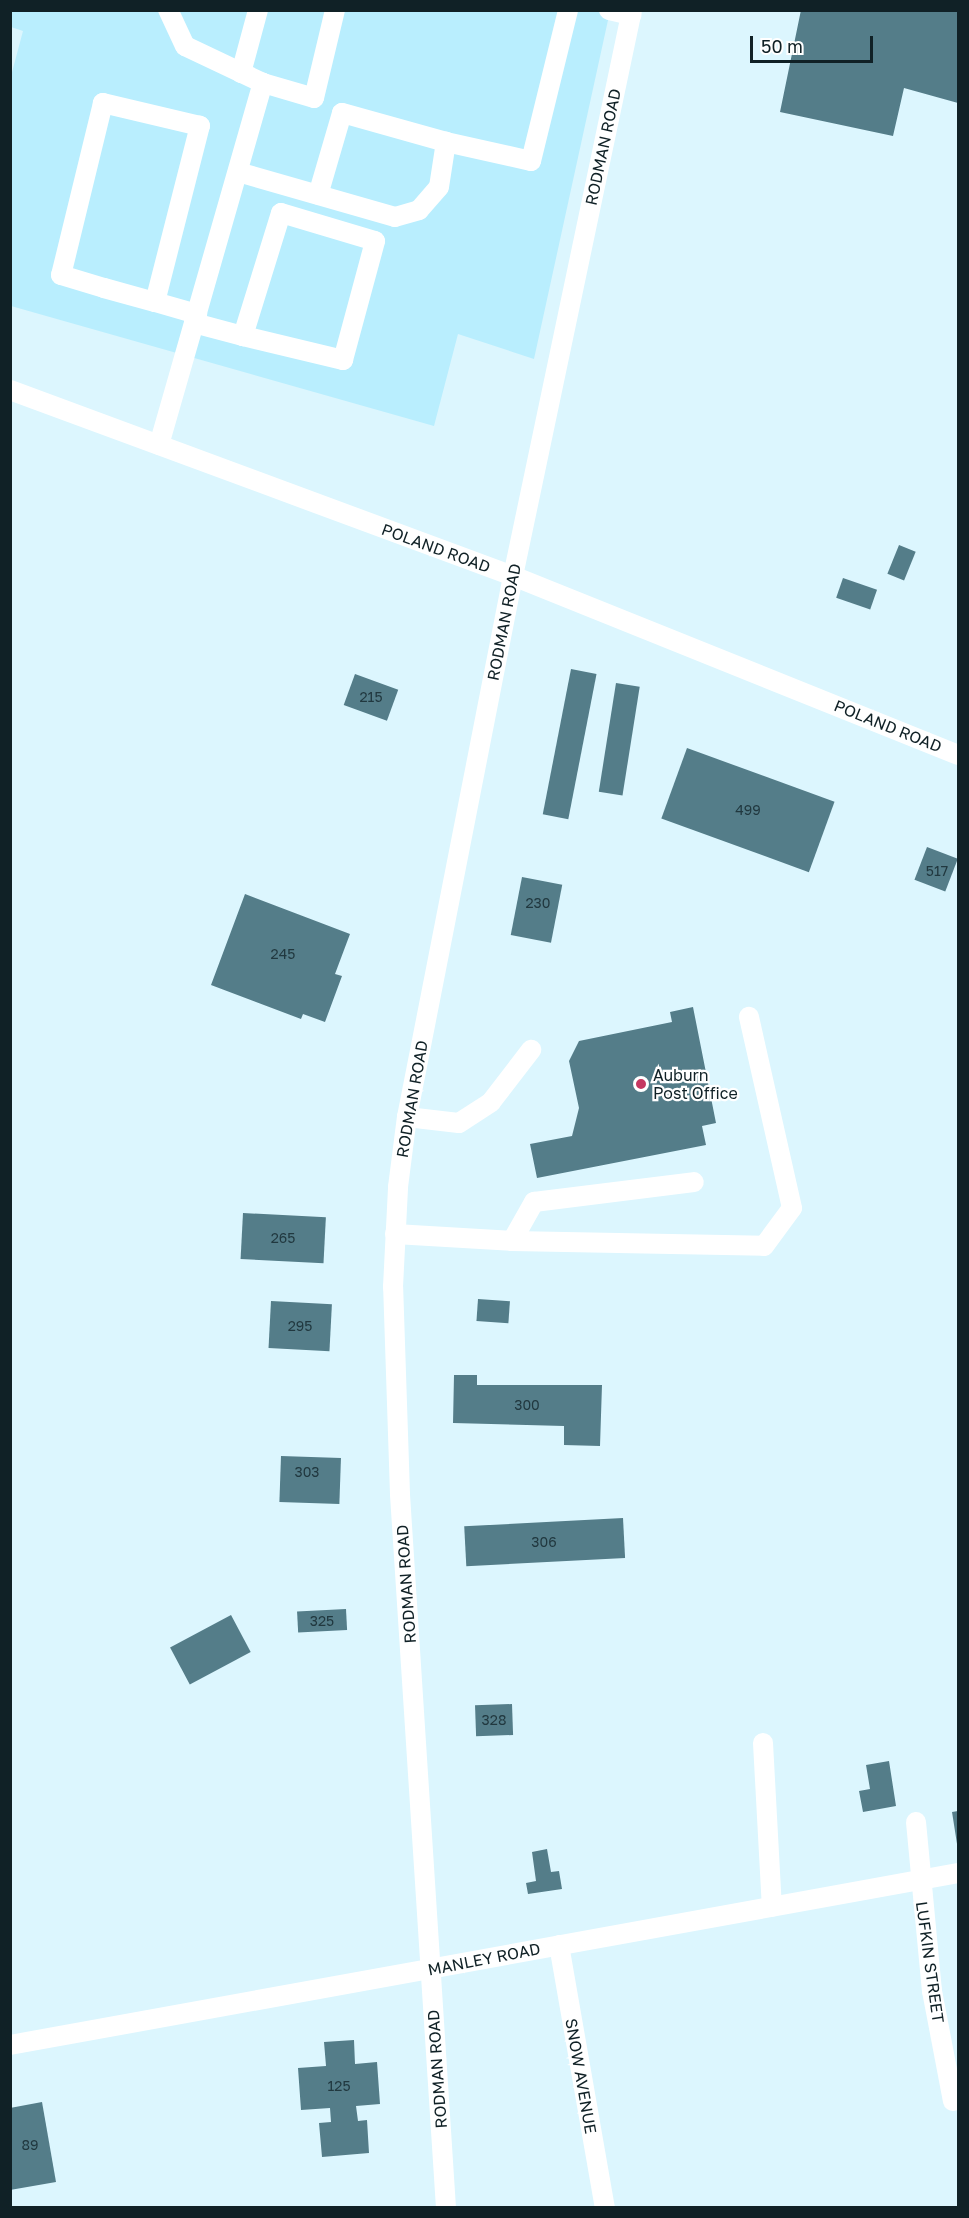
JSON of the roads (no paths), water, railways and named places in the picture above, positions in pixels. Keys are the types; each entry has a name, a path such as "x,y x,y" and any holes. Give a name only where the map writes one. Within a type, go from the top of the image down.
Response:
{"street":[{"path":"241,74 258,10"},
{"path":"314,98 335,10"},
{"path":"166,11 185,46 241,74 314,98 342,113 446,142 531,161 568,10"},
{"path":"609,10 631,13"},
{"name":"RODMAN ROAD","path":"446,2208 400,1482 393,1322 395,1234 407,1117 513,576 631,13"},
{"path":"159,445 264,83"},
{"path":"155,303 200,126 103,103 61,275 155,303 243,336 343,360 375,241 281,213 243,336"},
{"path":"318,195 342,113"},
{"path":"238,172 394,217 419,210 440,187 446,142"},
{"name":"POLAND ROAD","path":"10,390 513,576 958,755"},
{"path":"395,1234 512,1241 764,1246 792,1208 749,1017"},
{"path":"407,1117 459,1123 491,1102 531,1050"},
{"path":"512,1241 534,1202 694,1182"},
{"path":"763,1743 772,1907"},
{"name":"LUFKIN STREET","path":"916,1822 919,1880 932,1990 953,2101"},
{"name":"MANLEY ROAD","path":"10,2045 958,1873"},
{"name":"SNOW AVENUE","path":"560,1945 605,2208"}],"place":[{"name":"Auburn Post Office","path":"641,1084"}]}
